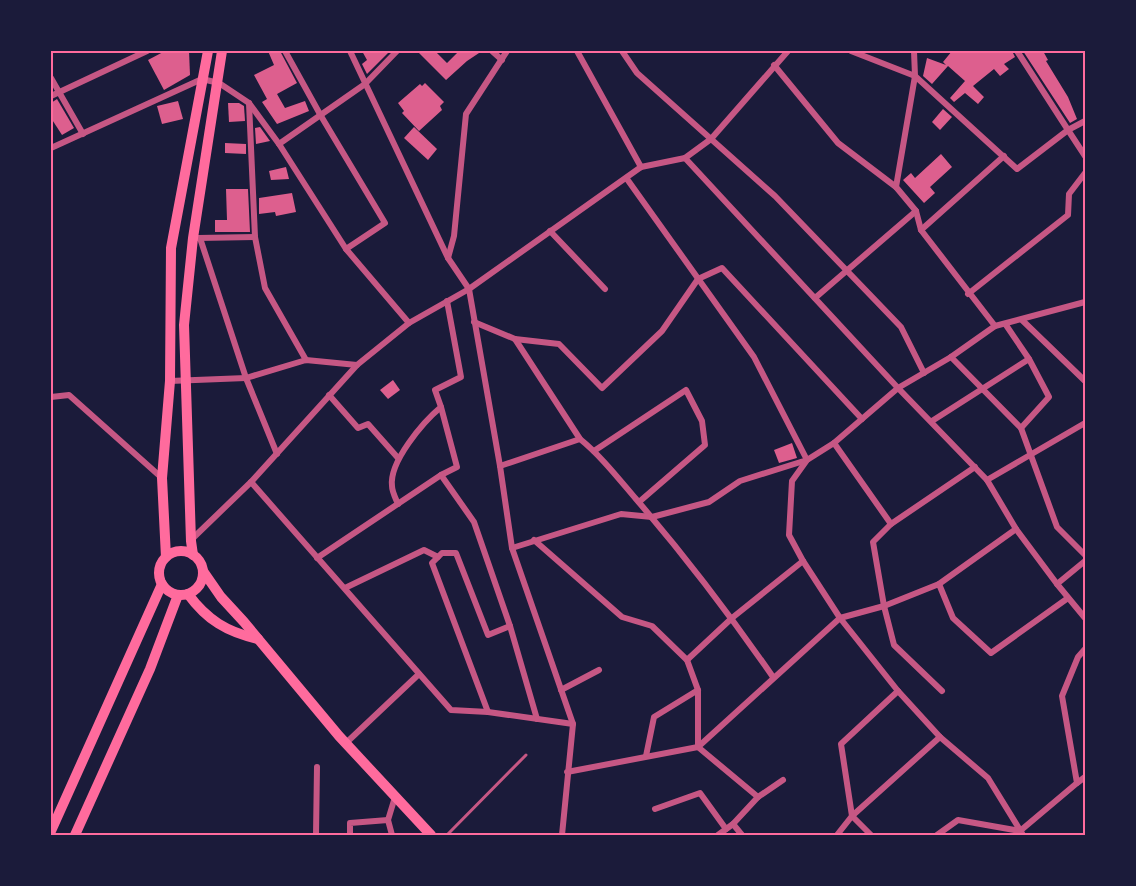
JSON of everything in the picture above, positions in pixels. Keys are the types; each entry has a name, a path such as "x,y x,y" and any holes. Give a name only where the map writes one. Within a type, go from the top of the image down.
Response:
{"main road":[{"path":"166,557 162,478 170,381 171,248 208,51"},
{"path":"193,555 184,325 222,51"},
{"path":"258,639 230,631 201,612 183,595 169,591 162,584 159,575 160,565 166,557 174,552 184,551 193,555 200,562 203,571 221,597 258,639 346,743 431,835"},
{"path":"75,835 183,595 196,589 202,581 203,571"},
{"path":"51,831 162,584"}],"street":[{"path":"51,96 147,51"},
{"path":"285,51 385,223 346,249"},
{"path":"350,51 448,258 469,289 512,548 573,724 562,835"},
{"path":"279,144 365,84 398,51"},
{"path":"492,51 502,60"},
{"path":"448,258 454,236 466,114 507,51"},
{"path":"577,51 641,167"},
{"path":"622,51 637,74 775,196 901,327 924,373"},
{"path":"191,541 251,482 357,365 409,323 469,289 641,167 685,158 711,139 788,51"},
{"path":"851,51 915,76 1017,169 1068,130 1085,121"},
{"path":"896,187 915,76 914,51"},
{"path":"1017,51 1085,156"},
{"path":"774,66 838,143 896,187 916,211 921,230 968,294 995,326"},
{"path":"51,78 83,134"},
{"path":"51,148 202,79 219,83 249,103 279,144 346,249 409,323"},
{"path":"249,103 255,237 265,288 306,360"},
{"path":"921,230 1004,156"},
{"path":"685,158 898,388 987,480 1016,529 1085,618"},
{"path":"968,294 1068,215 1069,194 1085,173"},
{"path":"627,179 754,357 807,459"},
{"path":"815,298 916,211"},
{"path":"550,231 605,289"},
{"path":"255,237 197,238 246,378 277,454"},
{"path":"474,322 515,339 559,344 602,388 662,331 698,279 722,268 862,419"},
{"path":"317,558 441,475 457,467 435,390 461,377 447,301"},
{"path":"512,548 621,514 652,517 709,502 740,481 807,459 834,443 898,388 951,357 995,326 1006,325 1085,302"},
{"path":"1022,320 1085,381"},
{"path":"1006,325 1029,359 1049,397 1021,428"},
{"path":"515,339 580,439 594,451 652,517 732,618 773,677"},
{"path":"951,357 1021,428 1057,527 1085,555"},
{"path":"932,421 1029,359"},
{"path":"170,381 246,378 306,360 357,365"},
{"path":"594,451 686,390 702,421 705,445 639,502"},
{"path":"51,397 69,395 162,478"},
{"path":"329,395 358,428 368,424 398,458"},
{"path":"398,504 391,485 398,458 428,418 441,407"},
{"path":"987,480 1085,423"},
{"path":"500,466 580,439"},
{"path":"834,443 891,524"},
{"path":"807,459 792,481 789,535 803,561 840,618 898,691 940,737 988,778 1022,833"},
{"path":"942,691 894,645 884,606 873,542 891,524 975,467"},
{"path":"441,475 474,522 510,626 537,719"},
{"path":"251,482 450,710 488,712 573,724"},
{"path":"567,771 698,747 840,618 884,606 939,584 1016,529"},
{"path":"534,540 622,617 652,626 687,660 698,690 698,747"},
{"path":"345,588 423,550 438,557"},
{"path":"488,712 432,563 442,553 456,553 489,635 510,626"},
{"path":"687,660 732,618 803,561"},
{"path":"1057,584 1085,561"},
{"path":"939,584 953,618 991,653 1068,598"},
{"path":"1077,783 1062,696 1078,657 1085,649"},
{"path":"561,690 599,670"},
{"path":"346,743 419,674"},
{"path":"646,756 654,717 698,690"},
{"path":"871,835 852,816 841,744 898,691"},
{"path":"837,835 852,816 940,737"},
{"path":"698,747 758,797"},
{"path":"316,835 317,766"},
{"path":"1022,833 1085,777"},
{"path":"718,835 733,824 758,797 783,780"},
{"path":"655,809 700,793 726,829"},
{"path":"392,835 388,820 395,797"},
{"path":"350,835 350,823 388,820"},
{"path":"937,835 958,820 1022,833"},
{"path":"733,824 742,835"}],"lane":[{"path":"447,835 526,755"}],"building":[{"path":"165,51 189,51 190,75 164,90 148,60"},
{"path":"268,51 280,51 297,83 277,94 285,108 305,101 309,111 277,124 262,102 267,99 254,75 274,65"},
{"path":"362,51 390,51 367,74 362,64 367,60"},
{"path":"417,51 435,51 447,63 459,51 482,51 446,80"},
{"path":"952,51 1012,51 1015,57 1004,64 1009,69 1000,76 994,69 973,86 984,97 978,104 965,93 954,102 950,98 965,81 948,66 932,84 923,76 927,58 946,65 943,62"},
{"path":"1023,51 1043,51 1077,119 1070,123"},
{"path":"425,83 444,102 440,106 442,110 419,131 402,113 404,111 398,103 420,84 422,86"},
{"path":"57,99 74,128 62,135 51,118 51,103"},
{"path":"178,101 183,119 162,124 157,106"},
{"path":"228,103 239,103 244,106 245,121 229,122"},
{"path":"943,109 952,117 940,130 932,122"},
{"path":"260,127 270,141 256,144 255,128"},
{"path":"414,127 437,149 428,160 404,138"},
{"path":"225,143 246,144 246,154 225,153"},
{"path":"941,154 952,167 930,187 935,193 924,203 903,180 911,173 915,178"},
{"path":"286,167 289,179 271,180 269,171"},
{"path":"226,189 248,189 250,232 215,232 215,220 227,220"},
{"path":"292,193 296,212 276,216 275,212 259,214 259,198"},
{"path":"393,380 400,390 388,399 380,390"},
{"path":"792,443 797,458 779,463 774,450"}]}
